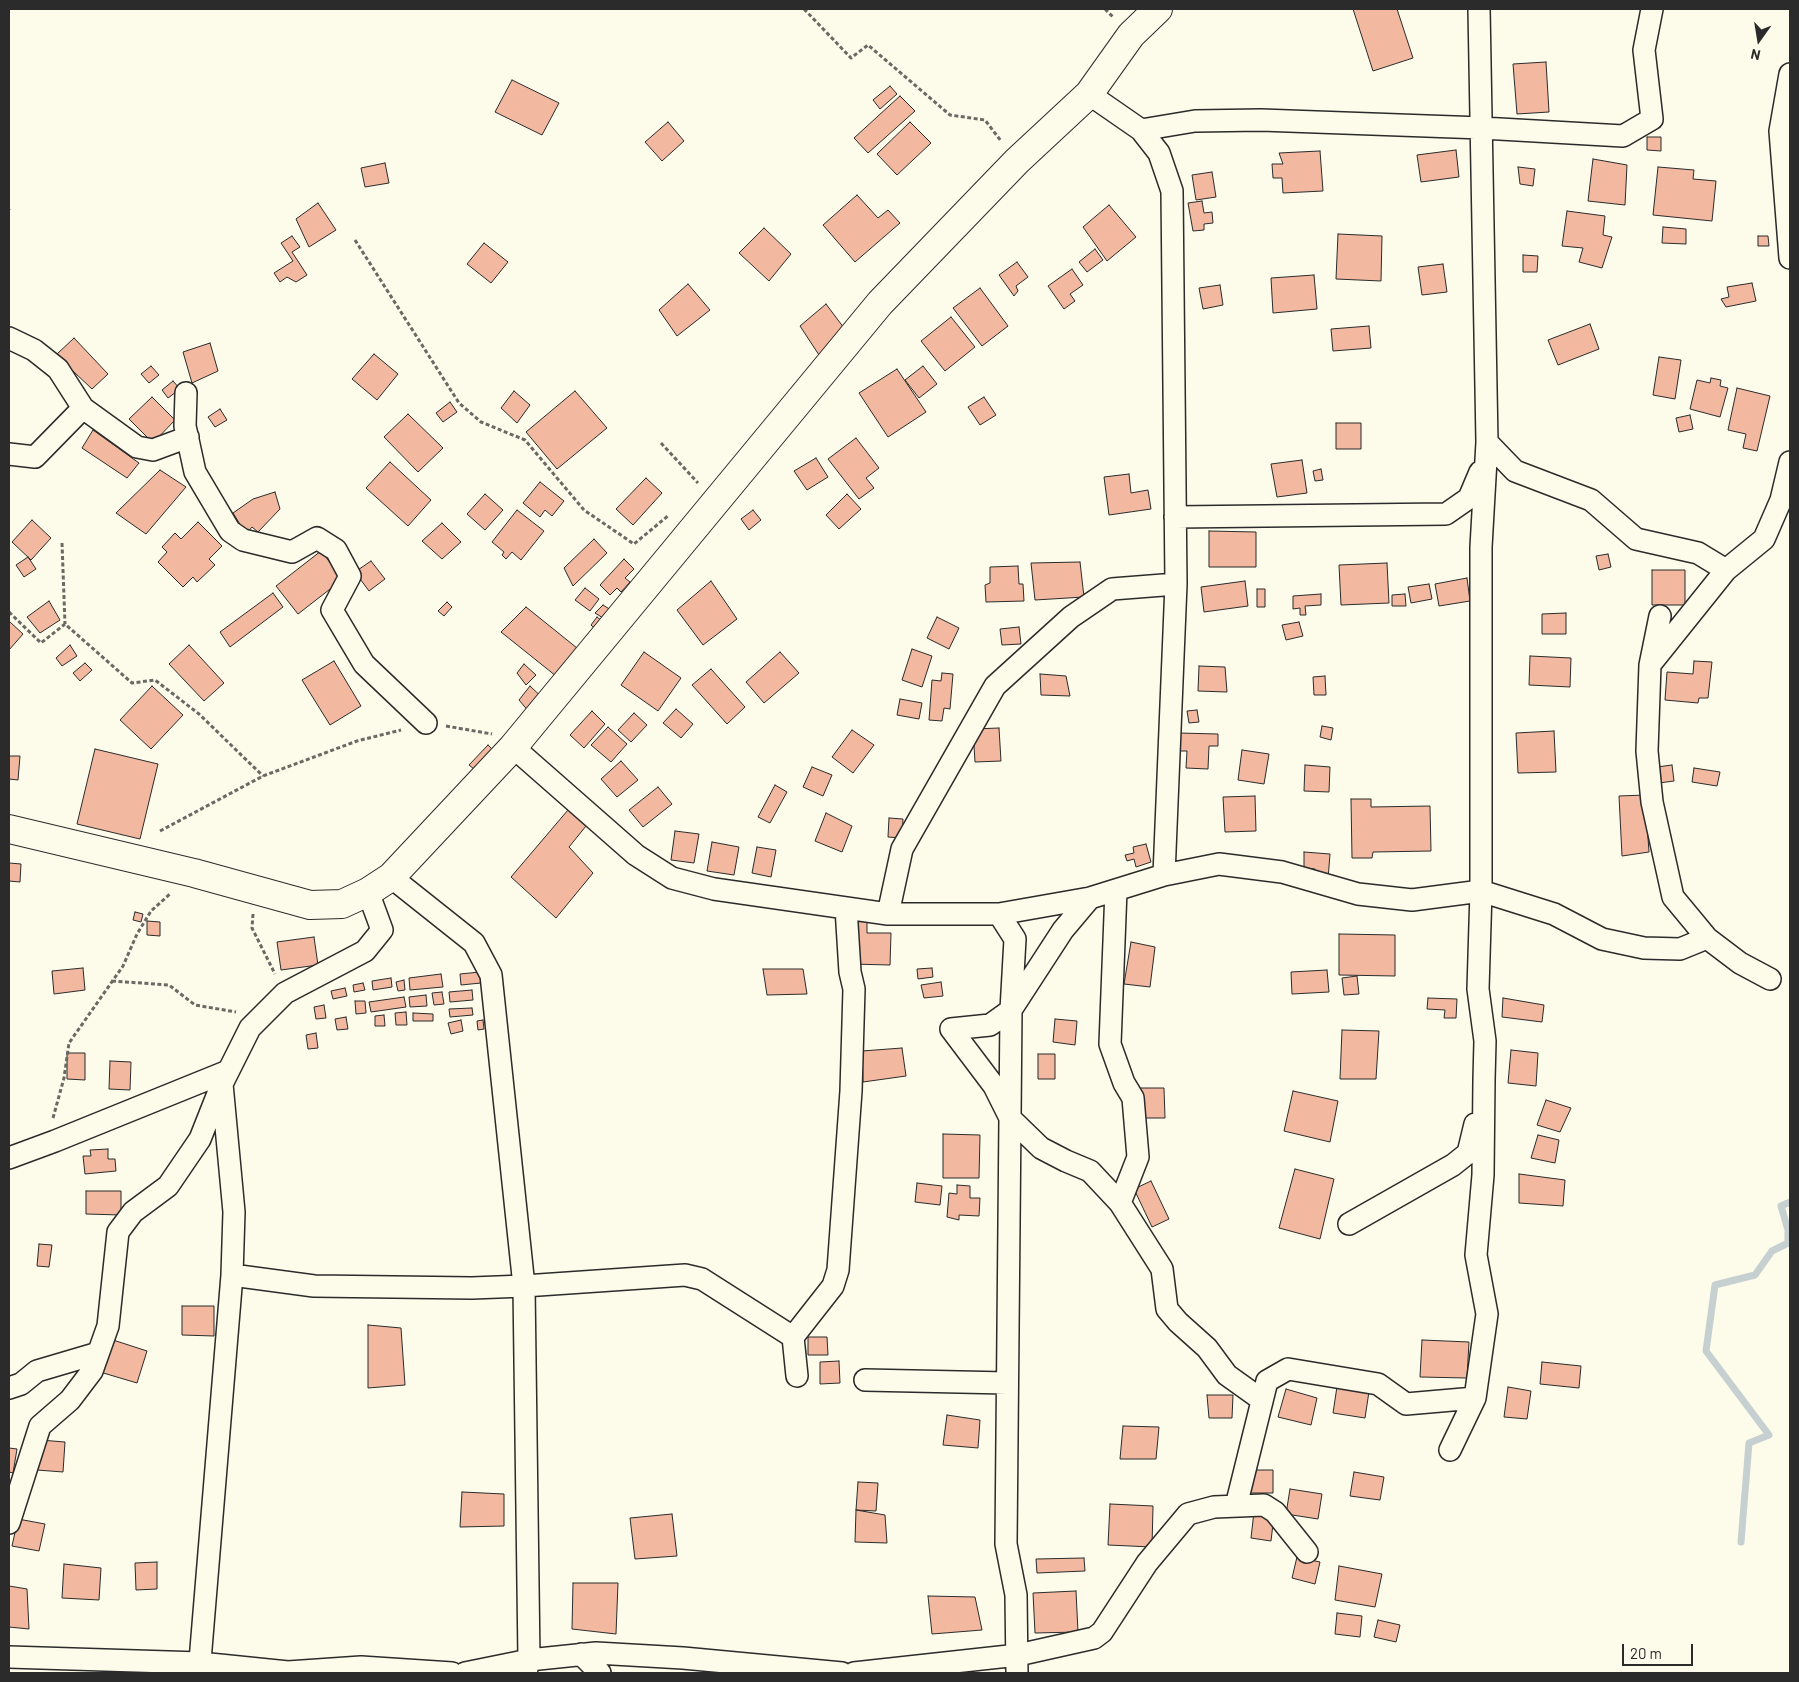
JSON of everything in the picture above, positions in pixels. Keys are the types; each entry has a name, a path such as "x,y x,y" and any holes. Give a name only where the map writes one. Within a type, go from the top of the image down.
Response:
{"street":[{"path":"9,828 194,872 310,905 342,904 368,892 391,877 512,747 880,303 1017,161 1089,94 1131,35 1158,9"},
{"path":"1450,1450 1475,1398 1487,1314 1476,1255 1483,1174 1485,1041 1478,989 1481,891 1481,548 1486,450 1480,9"},
{"path":"1141,130 1195,121 1261,120 1482,128 1623,136 1652,119 1644,50 1652,9"},
{"path":"1790,74 1780,131 1790,258"},
{"path":"1089,94 1141,130 1159,153 1172,191 1176,584 1164,875"},
{"path":"9,338 34,350 58,369 83,408 137,447 153,450 188,437"},
{"path":"186,393 185,426 195,472 230,531 244,540 292,552 317,538 336,550 350,576 332,610 364,664 426,723"},
{"path":"9,454 35,457 83,408"},
{"path":"1175,518 1446,514 1470,498 1486,450"},
{"path":"1486,450 1515,471 1591,500 1636,539 1698,553 1726,570"},
{"path":"1650,665 1726,570 1764,539 1781,500 1790,462"},
{"path":"888,914 902,850 995,686 1071,617 1112,589 1176,584"},
{"path":"1660,616 1650,665 1647,751 1652,802 1673,897 1707,938 1740,963 1770,979"},
{"path":"512,747 636,855 672,878 714,889 888,914 999,914 1090,898 1164,875 1219,864 1282,872 1358,894 1412,900 1481,891 1554,914 1602,939 1644,948 1680,949 1707,938"},
{"path":"391,877 474,943 492,975 524,1286 527,1667"},
{"path":"1116,890 1110,1044 1124,1083 1133,1098 1138,1158 1120,1202"},
{"path":"9,1523 40,1426 70,1400 92,1371 108,1326 118,1232 133,1212 168,1186 200,1139 225,1078 250,1028 285,993 365,951 382,930 368,892"},
{"path":"1090,898 1063,930 1011,1010 990,1025 951,1029 994,1086 1010,1118 1041,1148 1090,1171 1120,1202 1162,1269 1167,1309 1178,1322 1207,1348 1227,1375 1262,1400"},
{"path":"797,1376 793,1337 833,1286 838,1270 851,1091 854,990 850,972 846,908"},
{"path":"999,914 1015,939 1011,1010 1006,1544 1016,1595 1017,1664"},
{"path":"9,1158 225,1078"},
{"path":"199,1668 232,1275 234,1212 225,1078"},
{"path":"1349,1224 1453,1165 1468,1154 1484,1080"},
{"path":"232,1275 314,1286 472,1288 685,1275 702,1279 793,1337"},
{"path":"9,1388 21,1384 37,1371 98,1353"},
{"path":"1236,1506 1267,1381 1288,1370 1378,1384 1406,1404 1475,1398"},
{"path":"864,1380 1007,1383"},
{"path":"854,1673 1017,1664 1094,1638 1102,1632 1147,1563 1188,1514 1214,1507 1264,1505 1275,1512 1307,1552"},
{"path":"465,1673 527,1667 581,1654 596,1653 683,1658 842,1673"},
{"path":"581,1654 600,1673"},
{"path":"9,1658 56,1666 199,1668 288,1672 361,1667 452,1673"}],"path":[{"path":"804,9 851,58 868,45 950,115 985,120 1017,161"},
{"path":"355,240 459,403 481,422 525,440 584,510 634,544 672,513"},
{"path":"661,443 703,488 709,508"},
{"path":"62,543 66,624 132,683 155,680 199,714 263,776"},
{"path":"9,612 41,643 66,624"},
{"path":"160,831 263,776 356,741 426,723 494,734 512,747"},
{"path":"46,1145 64,1078 68,1043 123,966 137,934 151,911 194,872"},
{"path":"250,888 253,912 252,928 285,993"},
{"path":"112,981 169,985 195,1004 261,1016"}],"building":[{"path":"1353,9 1397,9 1413,58 1373,71"},
{"path":"1546,62 1549,112 1517,114 1513,64"},
{"path":"512,80 559,103 542,135 495,112"},
{"path":"890,86 897,94 880,109 873,100"},
{"path":"900,96 915,111 868,153 854,138"},
{"path":"668,122 684,141 662,161 645,142"},
{"path":"910,122 931,143 897,175 877,154"},
{"path":"1647,137 1661,137 1661,151 1647,150"},
{"path":"1456,150 1459,177 1421,182 1417,155"},
{"path":"1320,151 1323,191 1283,193 1282,178 1273,178 1272,164 1283,164 1279,153"},
{"path":"1593,159 1627,165 1625,205 1588,201"},
{"path":"385,163 389,183 365,187 361,168"},
{"path":"1518,167 1535,169 1533,186 1520,184"},
{"path":"1658,167 1694,170 1693,179 1716,181 1712,221 1653,215"},
{"path":"1212,172 1216,197 1196,200 1192,175"},
{"path":"857,195 878,218 888,210 900,223 855,262 823,225"},
{"path":"1202,201 1204,213 1212,212 1213,223 1204,224 1204,230 1193,231 1188,203"},
{"path":"318,203 336,230 309,247 296,219"},
{"path":"1109,205 1136,237 1107,261 1083,227"},
{"path":"1567,211 1605,216 1603,235 1612,237 1602,268 1579,262 1583,248 1562,246"},
{"path":"1663,227 1686,229 1686,244 1662,243"},
{"path":"764,228 791,254 769,281 739,253"},
{"path":"1338,234 1382,236 1381,281 1336,279"},
{"path":"292,236 300,247 292,252 307,275 296,282 287,277 280,282 274,273 293,261 281,243"},
{"path":"1758,236 1768,236 1769,246 1758,246"},
{"path":"484,243 508,262 491,283 467,264"},
{"path":"1095,249 1103,260 1087,272 1079,262"},
{"path":"1523,255 1538,256 1537,272 1523,272"},
{"path":"1017,262 1028,277 1016,286 1018,291 1014,296 999,275"},
{"path":"1443,264 1447,292 1422,295 1418,267"},
{"path":"1072,269 1083,285 1070,294 1075,301 1064,309 1048,286"},
{"path":"1314,275 1317,309 1273,313 1271,278"},
{"path":"1752,283 1756,301 1726,307 1721,299 1729,297 1727,287"},
{"path":"688,284 710,310 677,336 659,310"},
{"path":"1220,285 1223,305 1203,309 1199,288"},
{"path":"980,288 1008,326 982,346 953,308"},
{"path":"826,304 847,332 819,355 800,326"},
{"path":"951,317 975,347 945,371 921,341"},
{"path":"1590,324 1599,349 1558,365 1548,340"},
{"path":"1369,326 1371,348 1333,351 1331,329"},
{"path":"74,338 108,374 92,389 56,355"},
{"path":"210,343 218,371 192,383 183,352"},
{"path":"374,354 398,374 377,400 352,379"},
{"path":"1659,357 1681,360 1675,399 1653,395"},
{"path":"151,366 159,375 149,383 141,374"},
{"path":"923,366 937,384 919,398 905,380"},
{"path":"897,369 926,412 888,437 859,393"},
{"path":"1711,378 1721,380 1720,386 1728,388 1720,417 1690,409 1697,380 1710,383"},
{"path":"173,381 180,389 168,398 162,390"},
{"path":"1737,388 1770,396 1757,451 1743,448 1746,434 1728,430"},
{"path":"514,391 530,405 517,423 501,408"},
{"path":"575,391 607,428 557,469 526,432"},
{"path":"152,397 175,420 153,443 129,419"},
{"path":"984,397 996,415 980,425 968,407"},
{"path":"450,402 457,412 443,422 436,413"},
{"path":"220,409 227,420 215,427 208,417"},
{"path":"408,414 443,448 418,472 384,437"},
{"path":"1690,415 1693,429 1679,432 1676,418"},
{"path":"1336,423 1361,423 1361,449 1336,449"},
{"path":"93,430 139,463 127,478 82,448"},
{"path":"856,438 879,468 866,478 874,488 859,499 828,459"},
{"path":"816,458 828,477 807,490 794,471"},
{"path":"1302,460 1307,493 1277,497 1271,464"},
{"path":"390,462 431,500 408,526 366,488"},
{"path":"1321,469 1323,480 1315,481 1313,471"},
{"path":"160,470 186,487 146,534 116,513"},
{"path":"1129,474 1131,493 1148,490 1151,509 1109,515 1104,477"},
{"path":"646,478 662,493 633,525 616,509"},
{"path":"540,482 564,501 552,516 545,510 540,517 523,503"},
{"path":"275,492 280,509 258,532 252,527 246,534 233,513 253,499"},
{"path":"485,494 503,510 485,530 467,514"},
{"path":"847,494 861,509 839,529 826,515"},
{"path":"517,510 544,531 521,560 512,552 506,559 502,555 504,552 492,542"},
{"path":"753,510 761,520 749,530 741,519"},
{"path":"32,520 51,538 31,560 12,542"},
{"path":"198,522 222,546 209,559 215,565 197,582 193,577 183,587 158,562 167,552 162,547 175,533 181,539"},
{"path":"442,523 461,542 442,559 422,541"},
{"path":"1209,531 1256,532 1256,567 1209,567"},
{"path":"594,539 607,553 573,586 564,568"},
{"path":"321,551 343,579 298,614 276,586"},
{"path":"1608,554 1611,567 1599,570 1596,556"},
{"path":"28,557 36,569 24,577 16,565"},
{"path":"624,559 634,569 625,578 630,582 621,592 617,588 610,595 600,585"},
{"path":"371,561 385,579 369,591 355,572"},
{"path":"1080,562 1084,597 1035,600 1031,563"},
{"path":"1387,563 1389,603 1341,605 1339,565"},
{"path":"1018,566 1019,584 1023,584 1024,601 986,602 985,585 990,583 990,567"},
{"path":"1652,570 1685,570 1685,605 1652,605"},
{"path":"1467,578 1470,601 1439,606 1435,584"},
{"path":"711,581 737,619 703,645 677,610"},
{"path":"1245,581 1248,606 1204,612 1201,587"},
{"path":"1429,584 1432,599 1411,603 1408,587"},
{"path":"585,588 599,599 590,611 575,600"},
{"path":"1257,589 1265,589 1265,607 1257,607"},
{"path":"273,593 283,607 230,647 220,632"},
{"path":"1321,594 1321,605 1305,606 1306,615 1300,615 1300,608 1293,609 1293,596"},
{"path":"1405,594 1406,606 1392,606 1392,595"},
{"path":"49,601 60,620 40,633 27,617"},
{"path":"447,602 452,607 444,616 438,611"},
{"path":"603,605 619,615 611,623 595,613"},
{"path":"526,607 577,648 556,676 501,632"},
{"path":"1566,613 1566,634 1542,634 1542,614"},
{"path":"597,617 608,626 601,634 591,625"},
{"path":"937,617 959,628 949,649 927,638"},
{"path":"9,621 23,634 9,650"},
{"path":"1299,622 1303,636 1286,640 1282,625"},
{"path":"1019,627 1021,644 1002,645 1000,629"},
{"path":"70,645 77,656 62,666 56,658"},
{"path":"189,645 224,683 204,701 169,664"},
{"path":"912,649 932,656 922,687 902,680"},
{"path":"644,652 681,678 658,711 621,685"},
{"path":"780,652 799,673 764,703 746,682"},
{"path":"1530,656 1571,658 1570,687 1529,685"},
{"path":"334,661 361,706 330,725 302,680"},
{"path":"1694,661 1712,662 1708,698 1699,698 1698,703 1665,700 1667,672 1693,674"},
{"path":"85,663 92,670 80,681 73,673"},
{"path":"524,664 536,675 526,685 517,673"},
{"path":"1199,666 1225,667 1227,692 1198,691"},
{"path":"711,669 745,707 727,724 692,685"},
{"path":"942,673 953,674 950,709 944,708 942,721 929,720 932,680 941,681"},
{"path":"1040,674 1066,676 1070,696 1041,695"},
{"path":"1325,676 1326,695 1314,695 1313,677"},
{"path":"152,686 183,715 151,749 120,720"},
{"path":"530,686 549,704 535,719 519,700"},
{"path":"900,699 922,703 919,719 897,715"},
{"path":"676,709 693,724 681,738 663,723"},
{"path":"1197,710 1199,722 1189,723 1187,711"},
{"path":"592,711 605,724 584,748 570,735"},
{"path":"634,713 647,725 631,742 618,730"},
{"path":"1322,726 1333,728 1331,740 1320,737"},
{"path":"608,727 627,744 611,762 591,745"},
{"path":"999,728 1001,761 975,762 973,729"},
{"path":"852,730 874,745 853,773 832,757"},
{"path":"1554,731 1556,772 1518,773 1516,733"},
{"path":"1178,733 1218,734 1218,746 1209,746 1208,769 1186,768 1187,751 1178,751"},
{"path":"488,745 497,754 480,774 469,765"},
{"path":"95,749 158,764 140,839 77,824"},
{"path":"1242,750 1269,754 1264,784 1238,780"},
{"path":"9,756 20,756 18,780 9,779"},
{"path":"621,761 638,780 617,797 601,779"},
{"path":"1305,765 1330,767 1329,792 1304,791"},
{"path":"1672,765 1674,781 1659,783 1657,767"},
{"path":"812,767 832,775 823,796 803,787"},
{"path":"1694,768 1720,772 1717,786 1692,782"},
{"path":"775,785 787,792 770,823 758,817"},
{"path":"658,787 672,804 643,827 629,810"},
{"path":"1645,795 1649,852 1622,856 1619,796"},
{"path":"1255,796 1256,831 1225,832 1223,797"},
{"path":"1351,799 1371,799 1371,807 1430,806 1431,851 1373,852 1372,858 1352,858"},
{"path":"568,810 586,826 569,847 593,873 556,918 511,877"},
{"path":"826,813 852,826 842,852 815,841"},
{"path":"889,818 903,819 902,838 888,837"},
{"path":"675,831 699,834 694,863 671,860"},
{"path":"712,842 739,847 734,875 707,871"},
{"path":"1146,844 1151,862 1136,867 1134,859 1127,861 1125,855 1134,853 1133,847"},
{"path":"757,847 776,850 771,877 752,873"},
{"path":"1304,852 1330,854 1328,879 1315,878 1315,869 1304,868"},
{"path":"9,863 21,864 20,882 9,881"},
{"path":"135,912 143,914 141,922 133,920"},
{"path":"850,918 867,918 867,933 891,933 890,965 850,964"},
{"path":"147,921 160,922 160,936 147,935"},
{"path":"1339,934 1395,935 1395,976 1339,975"},
{"path":"314,937 318,965 281,970 277,942"},
{"path":"1131,942 1155,947 1150,987 1124,984"},
{"path":"83,968 85,990 54,994 52,971"},
{"path":"932,968 933,977 918,979 917,969"},
{"path":"763,969 803,969 807,994 767,995"},
{"path":"1327,970 1329,992 1292,994 1291,972"},
{"path":"480,972 481,983 461,985 460,974"},
{"path":"441,974 443,987 410,990 409,978"},
{"path":"1357,976 1359,994 1344,995 1342,978"},
{"path":"391,978 392,987 373,990 372,981"},
{"path":"404,980 405,990 398,991 396,982"},
{"path":"941,982 943,996 924,998 921,985"},
{"path":"363,983 365,990 354,992 353,985"},
{"path":"345,988 347,996 333,999 331,991"},
{"path":"472,990 473,1000 450,1002 449,992"},
{"path":"442,992 444,1004 434,1005 432,993"},
{"path":"426,995 427,1006 410,1007 409,997"},
{"path":"404,997 406,1007 371,1012 369,1002"},
{"path":"1428,998 1457,999 1456,1018 1444,1018 1445,1010 1427,1009"},
{"path":"1503,998 1544,1005 1542,1022 1502,1017"},
{"path":"355,1001 365,1001 366,1013 356,1014"},
{"path":"324,1005 326,1018 316,1019 314,1007"},
{"path":"472,1008 473,1015 450,1017 449,1009"},
{"path":"406,1012 407,1025 396,1025 395,1013"},
{"path":"413,1013 433,1014 433,1021 413,1021"},
{"path":"384,1015 385,1026 375,1026 375,1016"},
{"path":"346,1017 348,1029 337,1030 335,1019"},
{"path":"1055,1019 1077,1021 1075,1045 1053,1042"},
{"path":"461,1020 463,1031 451,1034 448,1023"},
{"path":"483,1020 484,1029 478,1030 477,1021"},
{"path":"1342,1030 1379,1031 1376,1079 1340,1079"},
{"path":"316,1033 318,1048 308,1049 306,1035"},
{"path":"902,1048 906,1076 863,1082 862,1051"},
{"path":"1511,1050 1538,1053 1536,1086 1508,1083"},
{"path":"67,1053 85,1053 85,1080 67,1079"},
{"path":"1038,1054 1055,1054 1055,1079 1038,1079"},
{"path":"110,1061 131,1062 130,1090 109,1089"},
{"path":"1137,1088 1164,1088 1165,1118 1138,1118"},
{"path":"1293,1091 1338,1101 1330,1142 1284,1131"},
{"path":"1546,1100 1571,1108 1560,1132 1537,1125"},
{"path":"943,1134 980,1135 979,1178 943,1178"},
{"path":"1538,1135 1559,1140 1555,1163 1531,1158"},
{"path":"108,1149 108,1159 115,1159 116,1171 85,1174 83,1156 91,1156 90,1150"},
{"path":"1295,1169 1334,1179 1320,1239 1279,1228"},
{"path":"1519,1174 1565,1180 1563,1206 1519,1203"},
{"path":"1151,1181 1169,1219 1152,1227 1134,1189"},
{"path":"917,1183 942,1186 940,1205 915,1202"},
{"path":"957,1185 970,1186 970,1198 980,1198 979,1216 959,1215 959,1220 947,1217 949,1193 957,1194"},
{"path":"86,1191 121,1191 121,1215 86,1214"},
{"path":"39,1244 52,1245 49,1267 37,1266"},
{"path":"182,1306 214,1306 214,1336 182,1335"},
{"path":"368,1325 401,1328 405,1385 368,1388"},
{"path":"808,1337 827,1337 828,1355 808,1355"},
{"path":"110,1339 147,1351 137,1383 100,1372"},
{"path":"1422,1340 1469,1342 1467,1378 1420,1377"},
{"path":"839,1361 840,1383 820,1384 820,1362"},
{"path":"1542,1362 1581,1366 1579,1388 1540,1384"},
{"path":"1338,1380 1370,1385 1365,1418 1333,1413"},
{"path":"1508,1387 1531,1391 1527,1419 1504,1417"},
{"path":"1286,1389 1317,1398 1311,1425 1278,1417"},
{"path":"1207,1395 1233,1395 1232,1418 1209,1418"},
{"path":"947,1415 980,1420 978,1448 943,1445"},
{"path":"1123,1426 1159,1427 1156,1459 1120,1459"},
{"path":"40,1440 65,1442 63,1472 37,1470"},
{"path":"9,1448 17,1449 13,1473 9,1472"},
{"path":"1246,1470 1273,1470 1273,1493 1247,1493"},
{"path":"1354,1472 1384,1477 1380,1500 1350,1496"},
{"path":"858,1482 878,1483 876,1511 856,1510"},
{"path":"1290,1489 1322,1494 1318,1519 1286,1514"},
{"path":"462,1492 504,1494 504,1526 460,1527"},
{"path":"1110,1504 1153,1506 1152,1547 1108,1545"},
{"path":"856,1510 885,1515 887,1543 855,1542"},
{"path":"1254,1512 1274,1515 1271,1541 1251,1538"},
{"path":"672,1514 677,1556 635,1559 630,1518"},
{"path":"18,1519 45,1524 39,1551 12,1546"},
{"path":"1297,1557 1320,1562 1315,1584 1292,1578"},
{"path":"1084,1558 1085,1571 1037,1573 1036,1559"},
{"path":"157,1562 157,1589 136,1590 135,1563"},
{"path":"64,1564 101,1568 99,1600 62,1598"},
{"path":"1339,1566 1382,1574 1375,1607 1335,1600"},
{"path":"573,1583 618,1583 616,1634 572,1629"},
{"path":"9,1586 27,1589 29,1629 9,1627"},
{"path":"1076,1591 1078,1632 1035,1633 1033,1593"},
{"path":"928,1596 975,1597 982,1630 932,1634"},
{"path":"1337,1613 1362,1616 1360,1637 1335,1634"},
{"path":"1378,1620 1400,1625 1396,1642 1374,1637"}],"waterway":[{"path":"1741,1542 1749,1443 1769,1435 1706,1351 1715,1285 1755,1275 1772,1251 1788,1243 1788,1230 1781,1206 1790,1202"}]}
